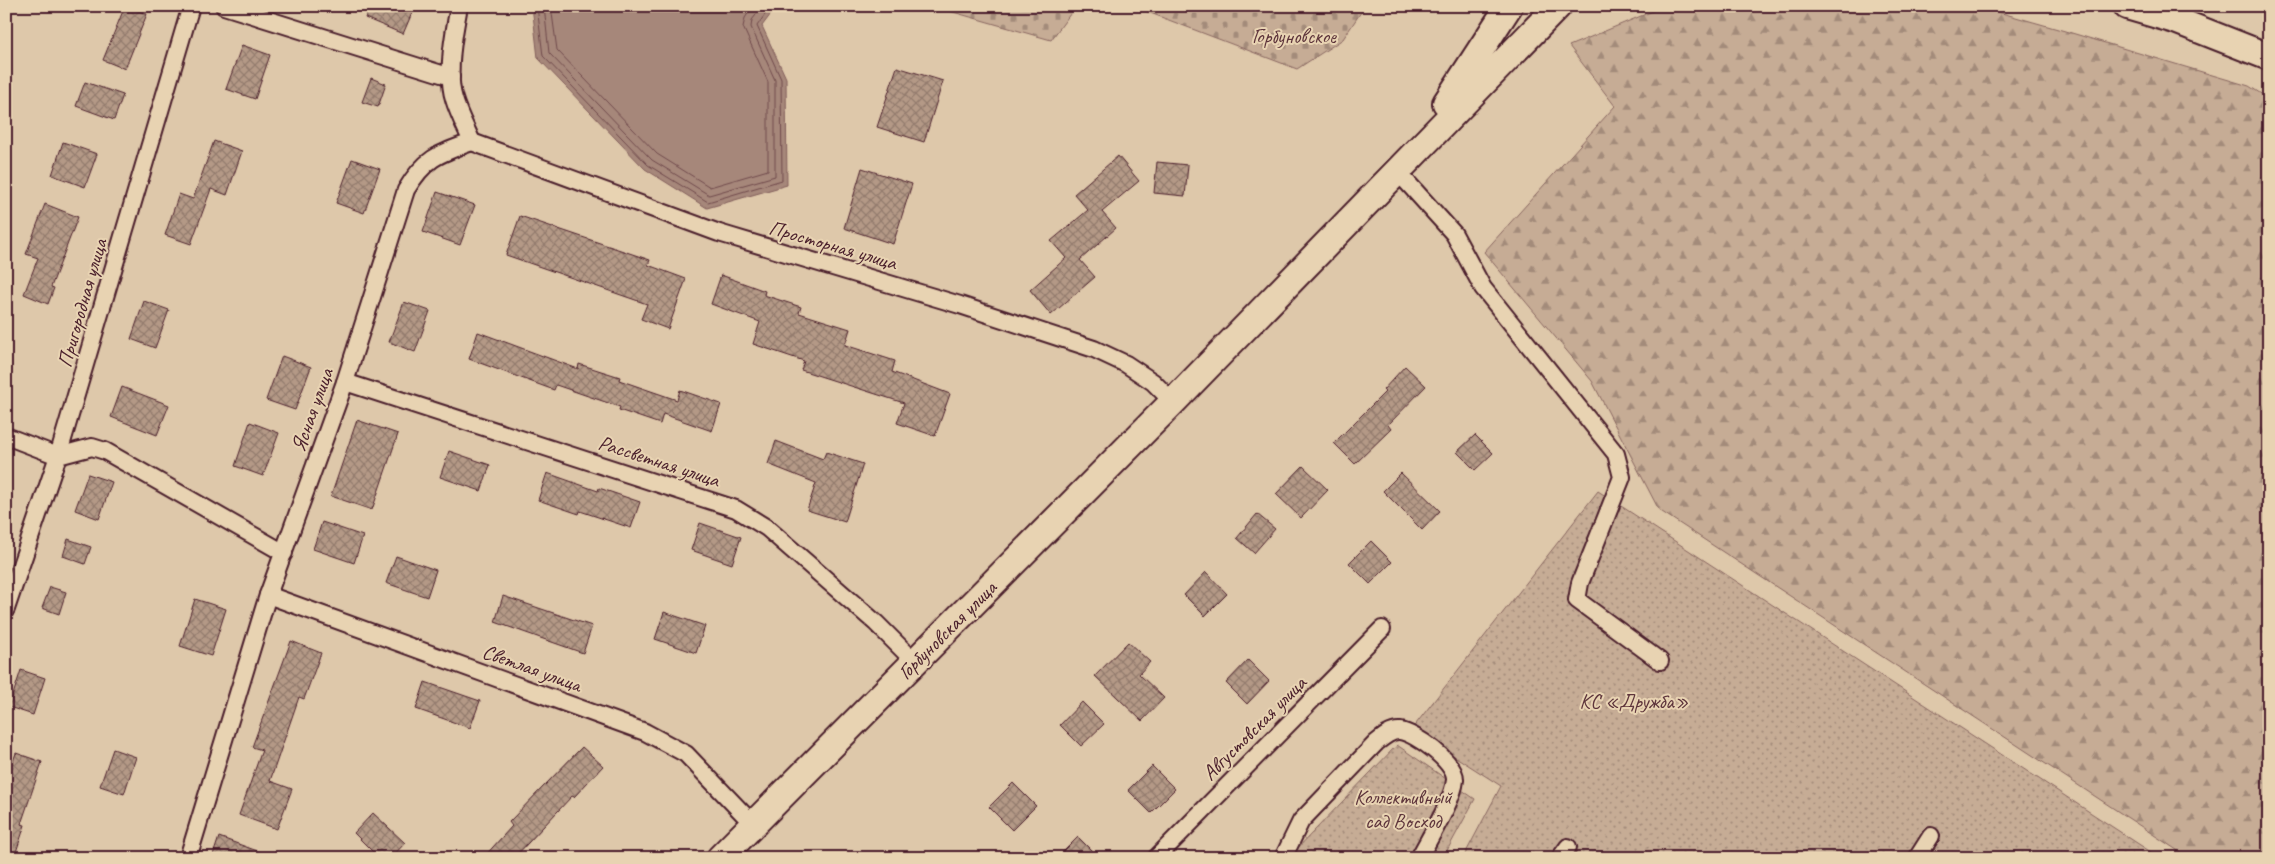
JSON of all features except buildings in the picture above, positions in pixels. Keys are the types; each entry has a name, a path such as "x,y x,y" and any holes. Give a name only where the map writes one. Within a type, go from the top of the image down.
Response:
{"main road":[{"path":"1416,150 1509,6"},
{"path":"1416,150 1558,6"},
{"path":"1518,47 1574,6"},
{"path":"2127,6 2175,20 2269,57"},
{"name":"Горбуновская улица","path":"720,858 1173,402 1416,150"}],"street":[{"name":"Пригородная улица","path":"6,609 58,456 192,6"},
{"path":"224,6 451,77"},
{"path":"459,6 454,34 451,77 453,98 472,142"},
{"name":"Ясная улица","path":"188,858 268,595 345,382 406,190 422,166 447,151 472,142"},
{"name":"Просторная улица","path":"472,142 719,233 960,304 1094,349 1126,364 1146,378 1173,402"},
{"path":"1397,170 1454,234 1483,288 1616,454 1622,477 1580,583 1577,600 1660,661"},
{"name":"Рассветная улица","path":"345,382 736,509 767,528 876,623 915,662"},
{"path":"6,436 58,456 92,447 105,450 284,553"},
{"name":"Светлая улица","path":"268,595 652,735 686,754 754,825"},
{"name":"Августовская улица","path":"1156,858 1382,629"},
{"path":"1283,858 1301,821 1376,743 1390,733 1400,731 1435,750 1450,764 1455,779 1451,796 1419,858"},
{"path":"1917,858 1931,836"}],"green space":[{"path":"932,6 1076,6 1051,40"},
{"name":"Горбуновское","path":"1132,6 1365,6 1343,39 1297,69"},
{"path":"1665,6 1977,6 2249,86 2269,99 2269,858 2189,858 1659,510 1592,381 1484,252 1615,106 1569,46"},
{"name":"КС «Дружба»","path":"1598,491 2160,858 1463,858 1501,786 1412,729"},
{"name":"Коллективный сад Восход","path":"1397,745 1475,799 1443,858 1288,858"}],"water":[{"path":"532,6 777,6 762,26 786,78 787,185 707,208 645,169 538,58"}]}
